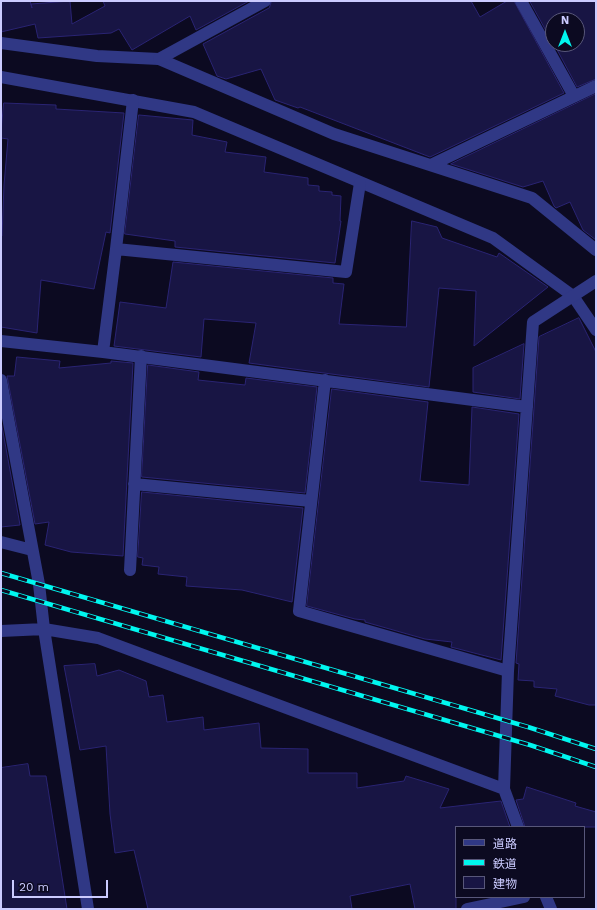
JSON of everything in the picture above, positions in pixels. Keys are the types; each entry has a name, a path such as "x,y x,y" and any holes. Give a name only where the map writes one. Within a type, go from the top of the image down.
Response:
{"street":[{"path":"160,60 265,1"},
{"path":"521,1 574,96"},
{"path":"1,43 97,56 160,60 334,134 532,198 596,250"},
{"path":"1,77 194,112 493,238 573,296 596,330"},
{"path":"431,165 596,86"},
{"path":"103,352 133,100"},
{"path":"116,249 346,272 360,183"},
{"path":"518,826 504,789 508,671 533,322 596,281"},
{"path":"1,342 141,356 527,407"},
{"path":"130,570 141,356"},
{"path":"1,380 39,584 44,629 88,909"},
{"path":"325,380 299,610 508,671"},
{"path":"134,484 311,502"},
{"path":"1,542 32,550"},
{"path":"1,631 44,629 98,638 504,789"},
{"path":"466,909 519,898"},
{"path":"546,898 551,909"}],"building":[{"path":"1,1 30,1 32,8 31,4 70,1 72,24 105,6 103,1 249,1 196,30 190,16 132,50 119,29 111,33 38,38 35,24 1,32"},
{"path":"272,1 471,1 480,17 507,1 514,1 564,93 430,157 300,107 298,108 275,100 261,69 226,79 217,76 203,44 269,8"},
{"path":"530,1 596,1 596,79 577,87 558,52 585,52 585,12 545,12 545,28"},
{"path":"596,94 596,240 583,230 570,202 556,208 554,206 543,181 523,187 451,164"},
{"path":"4,103 56,105 56,109 124,113 110,233 106,232 94,289 41,280 37,333 1,327 1,236 8,139 1,138"},
{"path":"139,115 193,120 192,135 227,142 225,152 266,157 264,172 308,178 308,185 319,186 319,191 332,192 332,195 341,196 341,221 335,263 175,247 175,241 125,234"},
{"path":"412,221 437,227 442,238 497,257 499,253 548,287 474,346 476,291 439,288 429,387 249,363 256,323 204,319 201,357 114,346 120,302 166,308 173,262 333,278 333,283 344,284 339,324 406,327"},
{"path":"579,318 596,352 596,705 589,705 555,696 557,689 534,687 534,681 518,680 519,664 516,663 539,337"},
{"path":"524,344 520,399 473,392 473,368"},
{"path":"17,357 60,361 59,368 111,363 111,361 133,363 123,556 71,552 45,545 49,522 35,524 7,376 14,376"},
{"path":"148,365 199,372 198,380 245,385 246,378 317,387 305,493 142,477"},
{"path":"332,389 428,402 420,481 469,485 472,407 519,414 501,660 451,647 452,642 425,639 365,622 365,620 355,619 307,606"},
{"path":"1,421 20,525 1,527"},
{"path":"142,492 303,508 292,602 242,590 186,586 187,577 158,574 159,567 142,565 143,558 138,557"},
{"path":"95,664 97,676 119,670 146,681 149,697 163,695 167,722 203,717 204,730 259,723 261,748 308,749 308,773 357,773 357,788 404,781 406,776 449,789 440,808 501,801 510,826 455,826 456,909 415,909 410,884 350,896 352,909 148,909 134,850 115,853 110,814 106,746 80,750 64,666"},
{"path":"28,764 30,776 46,776 67,909 1,909 1,768"},
{"path":"527,787 576,803 575,806 596,812 596,827 525,826 516,800 523,799"}],"railway":[{"path":"1,573 528,727 596,749"},
{"path":"1,590 530,745 596,767"}]}
